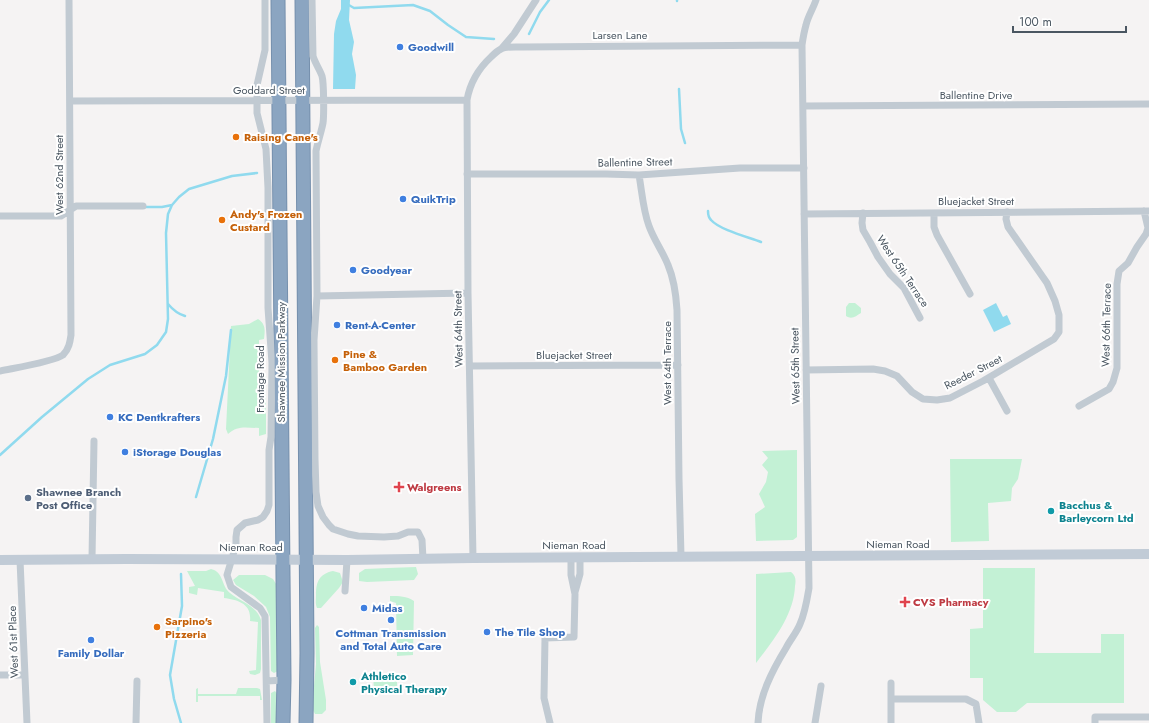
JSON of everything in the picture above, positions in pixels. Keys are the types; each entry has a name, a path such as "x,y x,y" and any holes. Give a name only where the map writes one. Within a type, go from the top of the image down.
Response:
{"highway":[{"name":"Shawnee Mission Parkway","path":"278,0 284,680 283,723"},
{"path":"302,0 307,653 306,723"}],"main road":[{"name":"Nieman Road","path":"0,560 347,560 681,556 1149,554"}],"street":[{"name":"West 62nd Street","path":"0,371 58,357 63,355 70,344 71,210 69,0"},
{"name":"Frontage Road","path":"265,0 265,50 257,84 257,113 266,149 268,188 268,308 272,363 271,437 269,450 270,497 267,511 263,517 258,520 245,523 237,530 236,545 227,576 231,587 260,608 265,616 267,723"},
{"path":"312,0 313,56 322,75 323,82 323,122 316,151 317,296 314,348 315,484 318,506 329,525 334,529 348,534 384,537 398,536 408,532 418,532 422,540 423,559"},
{"path":"467,100 469,90 479,70 487,60 502,48 514,34 536,0"},
{"name":"West 65th Street","path":"758,723 759,712 766,685 800,624 807,602 809,588 802,45 806,25 816,0"},
{"name":"Larsen Lane","path":"502,48 802,45"},
{"name":"Goddard Street","path":"70,101 467,100"},
{"name":"West 64th Street","path":"467,100 468,293 473,558"},
{"name":"Ballentine Drive","path":"803,106 1149,104"},
{"name":"Ballentine Street","path":"467,174 639,175 740,168 804,168"},
{"name":"West 64th Terrace","path":"639,175 646,216 668,264 676,293 681,556"},
{"path":"0,216 61,216 76,206 143,206"},
{"name":"Bluejacket Street","path":"804,214 1147,211"},
{"name":"West 66th Terrace","path":"1079,406 1109,389 1113,382 1116,368 1117,284 1119,271 1128,263 1146,234 1148,228 1147,211"},
{"name":"Reeder Street","path":"806,370 873,369 885,371 897,376 912,392 923,398 936,400 950,398 989,378 1057,337 1059,332 1059,315 1055,301 1047,283 1008,227 1006,212"},
{"name":"West 65th Terrace","path":"863,213 864,230 878,257 890,274 904,288 920,318"},
{"path":"934,213 934,227 937,235 970,294"},
{"path":"317,296 468,293"},
{"name":"Bluejacket Street","path":"470,366 678,365"},
{"path":"989,378 1007,411"},
{"path":"92,559 94,441"},
{"path":"550,723 544,698 545,638 574,637 575,594 571,575 576,557"},
{"name":"West 61st Place","path":"20,560 27,723"},
{"path":"346,591 347,560"},
{"path":"0,675 25,674"},
{"path":"267,681 284,680"},
{"path":"136,723 137,681"},
{"path":"891,683 892,723"},
{"path":"815,723 821,686"},
{"path":"891,699 966,699 976,704 980,723"},
{"path":"1095,720 1149,717"}],"green space":[{"path":"849,303 855,303 861,308 861,313 852,318 846,316 846,307"},
{"path":"258,319 264,325 265,330 264,339 259,340 259,375 266,376 266,434 259,436 259,428 239,428 228,434 226,429 231,326 249,324"},
{"path":"797,450 797,537 793,540 756,541 755,514 765,507 759,494 766,482 768,472 762,465 768,458 762,451"},
{"path":"950,459 1022,459 1018,479 1012,488 1011,501 988,503 989,541 951,542"},
{"path":"416,567 418,574 414,580 359,581 359,573 365,569"},
{"path":"983,568 1035,568 1034,653 1101,653 1101,634 1124,634 1124,703 1027,703 1016,712 997,712 983,700 983,678 970,678 970,629 983,628"},
{"path":"211,569 218,573 225,587 230,593 252,607 259,615 261,620 260,673 255,675 250,674 249,671 256,670 258,622 250,621 249,610 246,606 238,601 224,598 224,592 198,588 197,595 189,593 189,587 195,586 187,571 206,571"},
{"path":"333,571 340,573 343,582 321,608 317,608 316,590 319,579 324,574"},
{"path":"791,572 795,577 796,582 791,607 782,627 756,663 756,574"},
{"path":"239,575 265,575 273,579 278,587 278,671 274,673 271,671 270,617 266,607 254,596 236,585 233,580"},
{"path":"390,596 408,598 414,601 413,655 397,656 396,603 390,601"},
{"path":"317,625 319,627 320,662 326,700 326,710 322,714 315,714 312,708 316,664 315,628"},
{"path":"373,674 397,674 397,690 374,690"},
{"path":"198,688 198,694 236,694 238,688 257,688 260,689 262,700 260,700 260,696 198,696 198,702 196,702 196,689"},
{"path":"275,691 278,695 277,723 271,723 271,693"}],"water":[{"path":"341,0 350,0 349,20 354,42 352,54 356,75 355,89 333,89 334,34 336,21 341,9"},
{"path":"996,303 1003,317 1007,315 1011,324 994,332 983,310"}],"waterway":[{"path":"529,34 540,12 549,0"},
{"path":"347,4 354,8 413,5 430,11 466,37 494,39"},
{"path":"679,89 681,129 685,143"},
{"path":"0,455 42,417 88,379 110,365 145,354 157,345 166,332 168,319 166,233 168,214 172,205 189,189 232,176 257,173"},
{"path":"144,207 162,207 172,205"},
{"path":"708,211 710,219 715,224 734,233 761,242"},
{"path":"168,304 176,312 185,316"},
{"path":"196,497 213,439 226,376 231,330"},
{"path":"181,574 182,606 170,675 174,699 181,723"}],"place":[{"name":"Goodwill","path":"400,47"},
{"name":"Raising Cane's","path":"236,137"},
{"name":"QuikTrip","path":"403,199"},
{"name":"Andy's Frozen Custard","path":"222,220"},
{"name":"Goodyear","path":"353,270"},
{"name":"Rent-A-Center","path":"337,325"},
{"name":"Pine & Bamboo Garden","path":"335,360"},
{"name":"KC Dentkrafters","path":"110,417"},
{"name":"iStorage Douglas","path":"125,452"},
{"name":"Walgreens","path":"399,487"},
{"name":"Shawnee Branch Post Office","path":"28,498"},
{"name":"Bacchus & Barleycorn Ltd","path":"1051,511"},
{"name":"CVS Pharmacy","path":"905,602"},
{"name":"Midas","path":"364,608"},
{"name":"Cottman Transmission and Total Auto Care","path":"391,620"},
{"name":"Sarpino's Pizzeria","path":"157,627"},
{"name":"The Tile Shop","path":"487,632"},
{"name":"Family Dollar","path":"91,640"},
{"name":"Athletico Physical Therapy","path":"353,682"}]}
